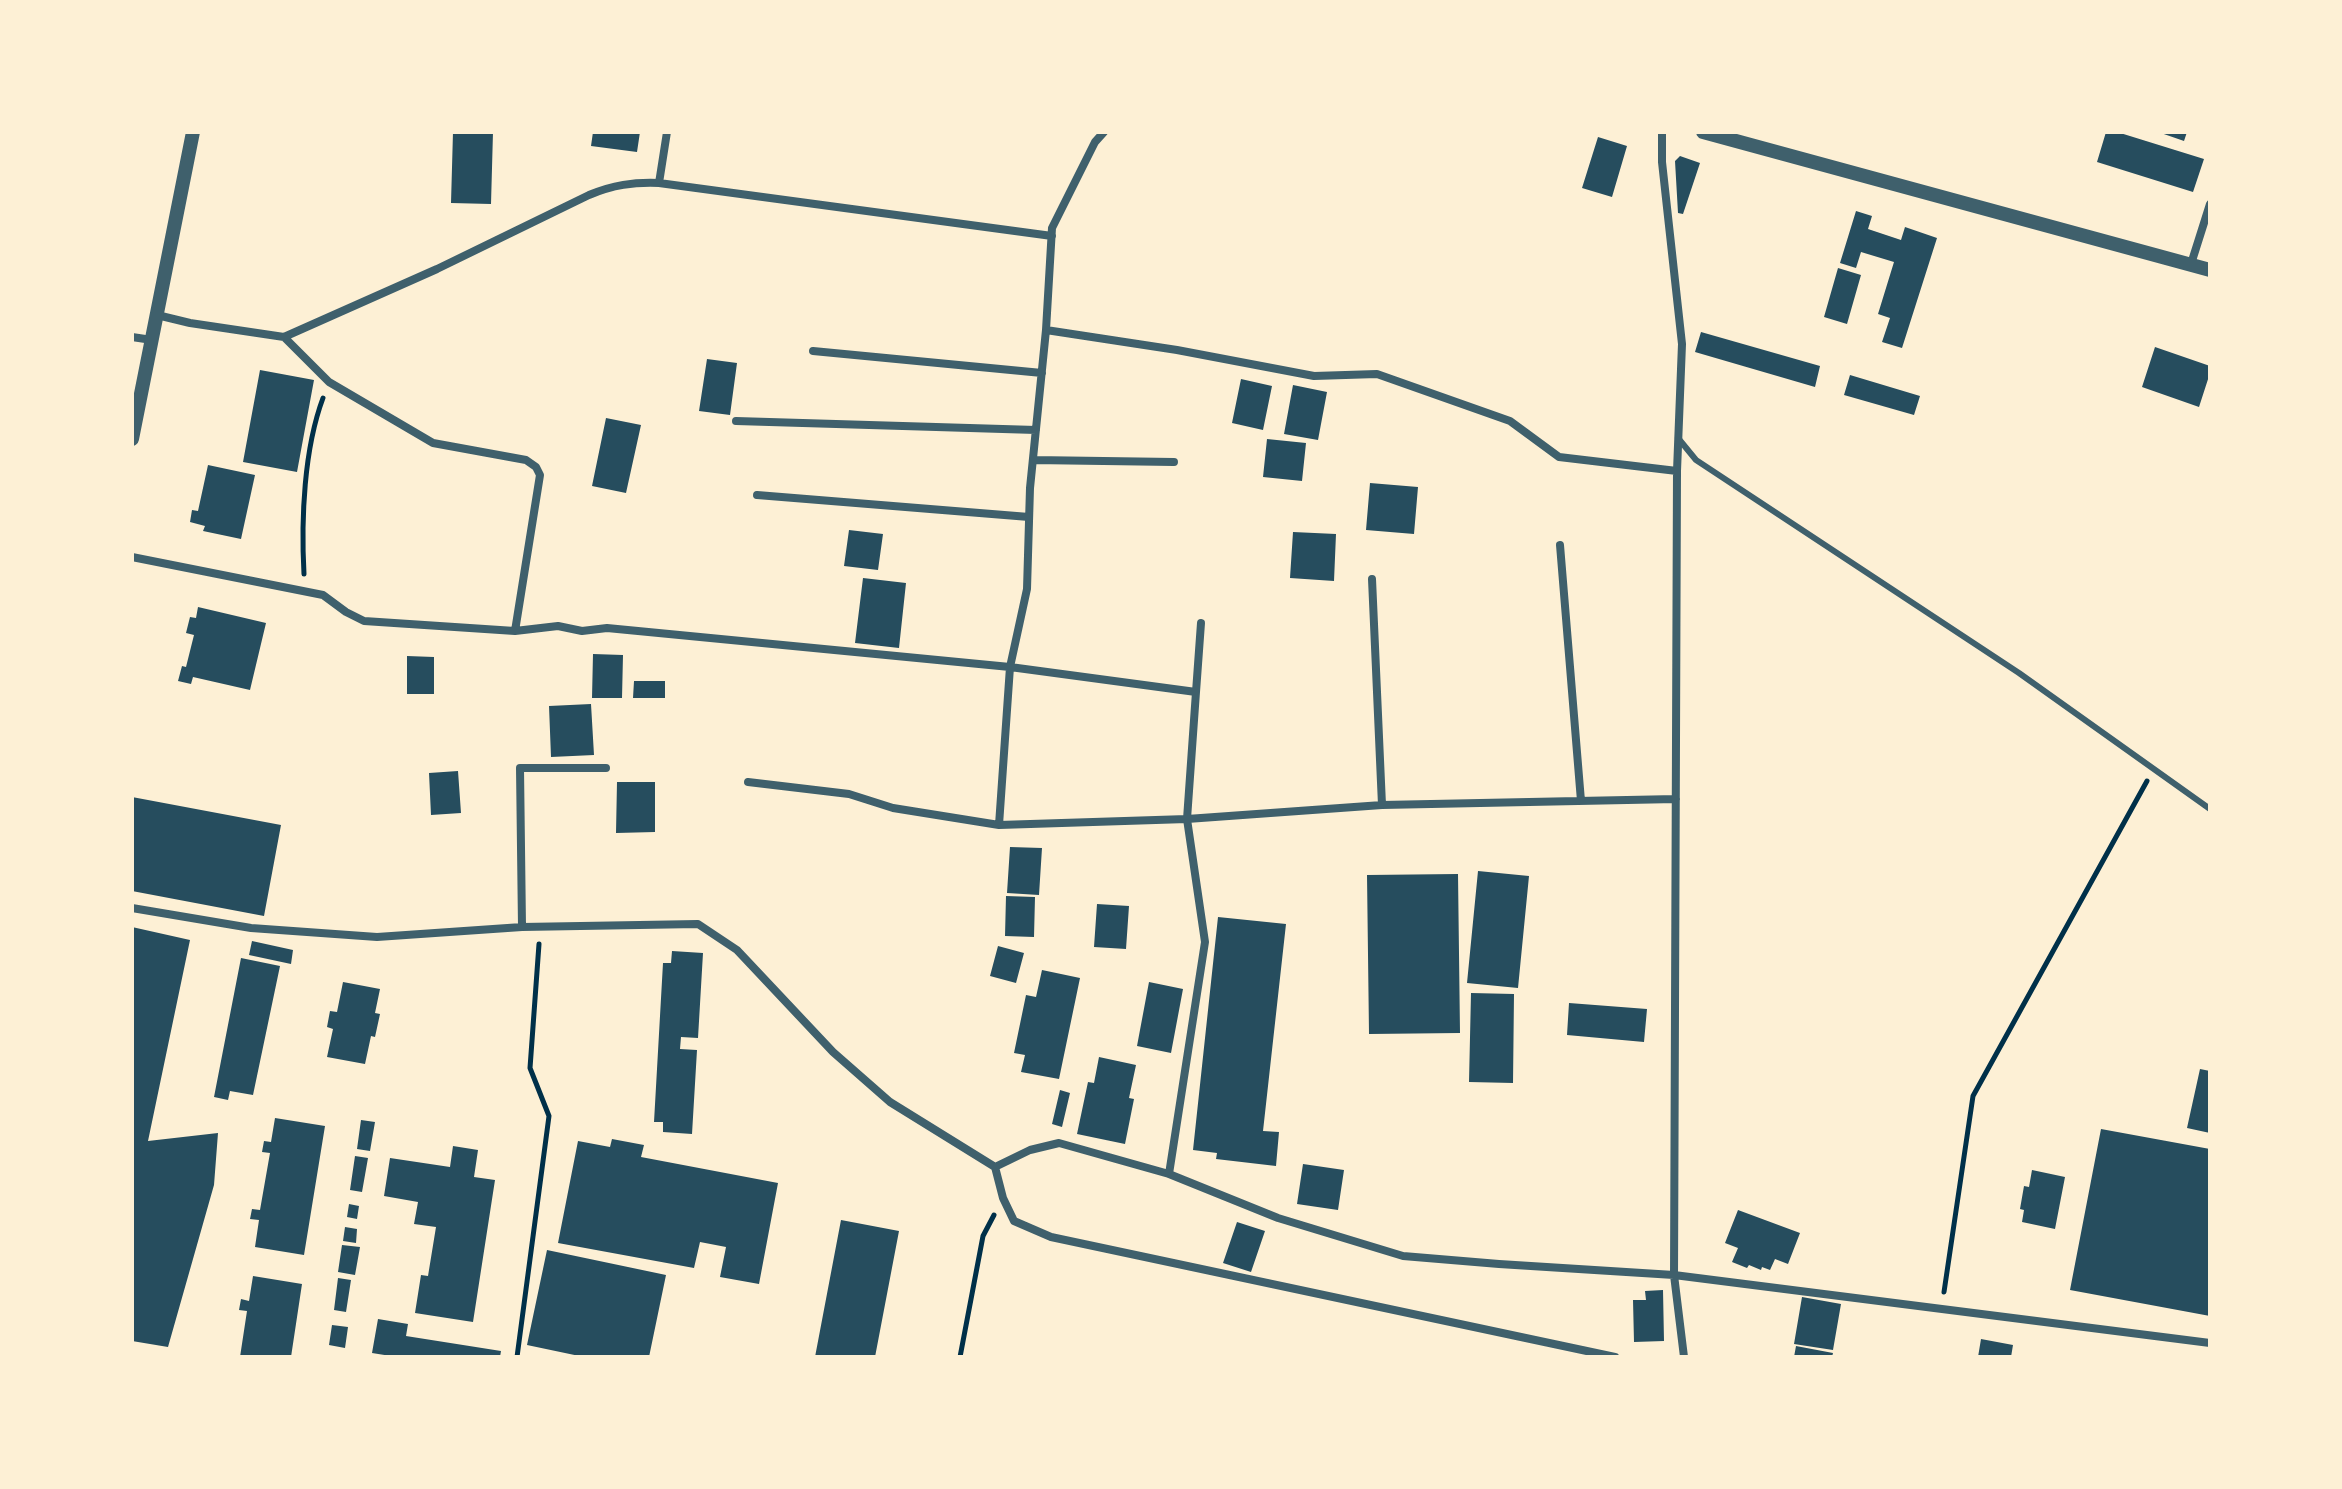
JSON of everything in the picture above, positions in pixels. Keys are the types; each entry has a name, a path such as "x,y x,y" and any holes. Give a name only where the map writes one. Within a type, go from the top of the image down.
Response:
{"street":[{"path":"132,439 193,132"},
{"path":"659,183 667,132"},
{"path":"999,825 1010,667 1027,589 1029,517 1052,228 1095,142 1104,132"},
{"path":"1662,132 1662,162 1682,344 1677,471 1674,1275 1684,1357"},
{"path":"1703,132 2210,270"},
{"path":"157,315 284,337 437,269 611,186 636,182 1052,236"},
{"path":"2191,264 2210,204"},
{"path":"1046,330 1177,350 1314,376 1377,374 1510,421 1559,457 1677,471"},
{"path":"132,337 152,340"},
{"path":"284,337 329,382 433,443 526,460 536,467 540,475 515,631"},
{"path":"813,351 1042,373"},
{"path":"736,421 1036,430"},
{"path":"1033,460 1174,462"},
{"path":"757,495 1029,517"},
{"path":"1560,545 1581,801"},
{"path":"132,557 323,595 364,621 515,631 558,626 582,631 607,628 1010,667 1196,692"},
{"path":"1372,579 1382,805"},
{"path":"1169,1174 1205,942 1187,819 1201,623"},
{"path":"522,927 520,768 606,768"},
{"path":"748,782 849,794 893,808 999,825 1187,819 1382,805 1676,799"},
{"path":"132,908 251,928 377,937 522,927 698,924 737,950 833,1052 890,1102 995,1167 1003,1198 1014,1221 1051,1237 1615,1357"},
{"path":"995,1167 1030,1150 1059,1143 1169,1174 1278,1218 1403,1256 1674,1275 2210,1343"}],"lane":[{"path":"1678,438 1696,460 2019,673 2210,809"}],"path":[{"path":"306,591 303,555 307,466 314,424 329,382"},
{"path":"1941,1309 1973,1096 2153,769"},
{"path":"517,1357 549,1116 530,1068 540,927"},
{"path":"960,1357 983,1236 1003,1198"}],"building":[{"path":"453,132 493,132 491,204 451,203"},
{"path":"593,132 640,132 637,152 591,146"},
{"path":"2106,132 2117,132 2204,159 2193,192 2097,162"},
{"path":"2158,132 2187,132 2184,141"},
{"path":"1598,137 1627,146 1612,197 1582,188"},
{"path":"1680,156 1700,163 1683,214 1678,213 1675,161"},
{"path":"1856,211 1872,216 1868,229 1901,240 1905,227 1937,238 1902,348 1882,342 1890,318 1878,314 1894,262 1861,252 1856,268 1840,263"},
{"path":"1838,268 1861,275 1847,324 1824,317"},
{"path":"1701,332 1820,366 1815,387 1695,352"},
{"path":"2155,347 2210,366 2199,407 2142,387"},
{"path":"707,359 737,363 730,415 699,411"},
{"path":"260,370 314,380 297,472 243,462"},
{"path":"1850,375 1920,396 1914,415 1844,395"},
{"path":"1241,379 1272,386 1263,430 1232,423"},
{"path":"1293,385 1327,392 1318,440 1284,434"},
{"path":"606,418 641,425 626,493 592,486"},
{"path":"1267,439 1306,443 1302,481 1263,477"},
{"path":"208,465 255,475 241,539 203,531 205,526 190,522 192,510 198,511"},
{"path":"1370,483 1418,487 1414,534 1366,530"},
{"path":"849,530 883,534 878,570 844,566"},
{"path":"1293,532 1336,534 1334,581 1290,578"},
{"path":"863,578 906,583 899,648 855,643"},
{"path":"198,607 266,623 250,690 193,677 191,684 178,681 182,666 186,667 194,635 186,633 190,617 196,618"},
{"path":"593,654 623,655 622,698 592,698"},
{"path":"407,656 434,657 434,694 407,694"},
{"path":"634,681 665,681 665,698 633,698"},
{"path":"591,704 594,755 551,757 549,706"},
{"path":"458,771 461,813 431,815 429,773"},
{"path":"617,782 655,782 655,832 616,833"},
{"path":"132,797 281,825 264,916 132,891"},
{"path":"1010,847 1042,848 1039,895 1007,893"},
{"path":"1478,871 1529,876 1518,988 1467,983"},
{"path":"1458,874 1460,1033 1369,1034 1367,875"},
{"path":"1006,896 1035,897 1034,937 1005,936"},
{"path":"1097,904 1129,906 1126,949 1094,947"},
{"path":"1218,917 1286,924 1263,1131 1279,1132 1276,1166 1216,1159 1217,1153 1193,1150"},
{"path":"132,927 190,940 148,1141 218,1133 214,1185 168,1347 132,1341"},
{"path":"252,941 293,950 291,964 249,955"},
{"path":"998,946 1024,953 1016,983 990,976"},
{"path":"672,951 703,953 698,1038 681,1037 680,1049 697,1050 692,1134 663,1132 663,1122 654,1122 663,963 671,963"},
{"path":"241,958 280,966 253,1095 230,1091 228,1100 214,1097"},
{"path":"1042,970 1080,978 1059,1079 1021,1072 1025,1055 1014,1053 1026,995 1036,997"},
{"path":"343,982 380,989 375,1013 380,1014 365,1064 327,1057 333,1029 327,1027 330,1011 337,1012"},
{"path":"1149,982 1183,989 1171,1053 1137,1046"},
{"path":"1471,993 1514,994 1513,1083 1469,1082"},
{"path":"1569,1003 1647,1009 1644,1042 1567,1035"},
{"path":"1099,1057 1136,1065 1129,1098 1134,1099 1125,1144 1077,1134 1088,1082 1094,1083"},
{"path":"2200,1069 2210,1071 2210,1133 2187,1128"},
{"path":"1060,1090 1070,1093 1062,1127 1052,1124"},
{"path":"275,1118 325,1126 304,1255 255,1247 259,1220 250,1219 252,1209 260,1210 270,1153 262,1152 264,1141 271,1142"},
{"path":"361,1120 375,1122 370,1151 357,1149"},
{"path":"2101,1129 2210,1149 2210,1316 2070,1290"},
{"path":"612,1139 644,1145 641,1157 778,1183 759,1284 720,1277 726,1247 700,1242 694,1268 558,1243 578,1141 610,1147"},
{"path":"453,1146 478,1150 474,1177 495,1180 473,1322 415,1313 421,1275 428,1276 436,1227 414,1224 418,1202 384,1196 390,1158 450,1167"},
{"path":"355,1156 368,1158 362,1192 350,1190"},
{"path":"1303,1164 1344,1170 1338,1210 1297,1204"},
{"path":"2032,1170 2065,1177 2055,1229 2022,1222 2024,1210 2020,1209 2024,1186 2029,1187"},
{"path":"349,1204 359,1206 357,1219 347,1217"},
{"path":"1738,1210 1800,1233 1788,1264 1775,1259 1770,1270 1762,1267 1761,1270 1732,1262 1738,1248 1725,1243"},
{"path":"841,1220 899,1231 875,1357 815,1357"},
{"path":"1237,1222 1265,1231 1251,1272 1223,1263"},
{"path":"345,1227 357,1229 356,1243 343,1241"},
{"path":"342,1245 360,1247 355,1275 338,1272"},
{"path":"547,1250 666,1275 649,1357 584,1357 527,1345"},
{"path":"253,1276 302,1284 291,1357 240,1357 247,1311 239,1310 241,1299 249,1301"},
{"path":"338,1278 351,1280 346,1312 334,1310"},
{"path":"1663,1290 1664,1341 1634,1342 1633,1300 1646,1300 1645,1291"},
{"path":"1802,1297 1841,1304 1833,1350 1794,1344"},
{"path":"378,1319 408,1324 406,1336 501,1351 500,1357 397,1357 372,1353"},
{"path":"332,1325 348,1327 345,1348 329,1345"},
{"path":"1981,1339 2013,1345 2011,1357 1978,1357"},
{"path":"1796,1346 1833,1353 1832,1357 1794,1357"}]}
